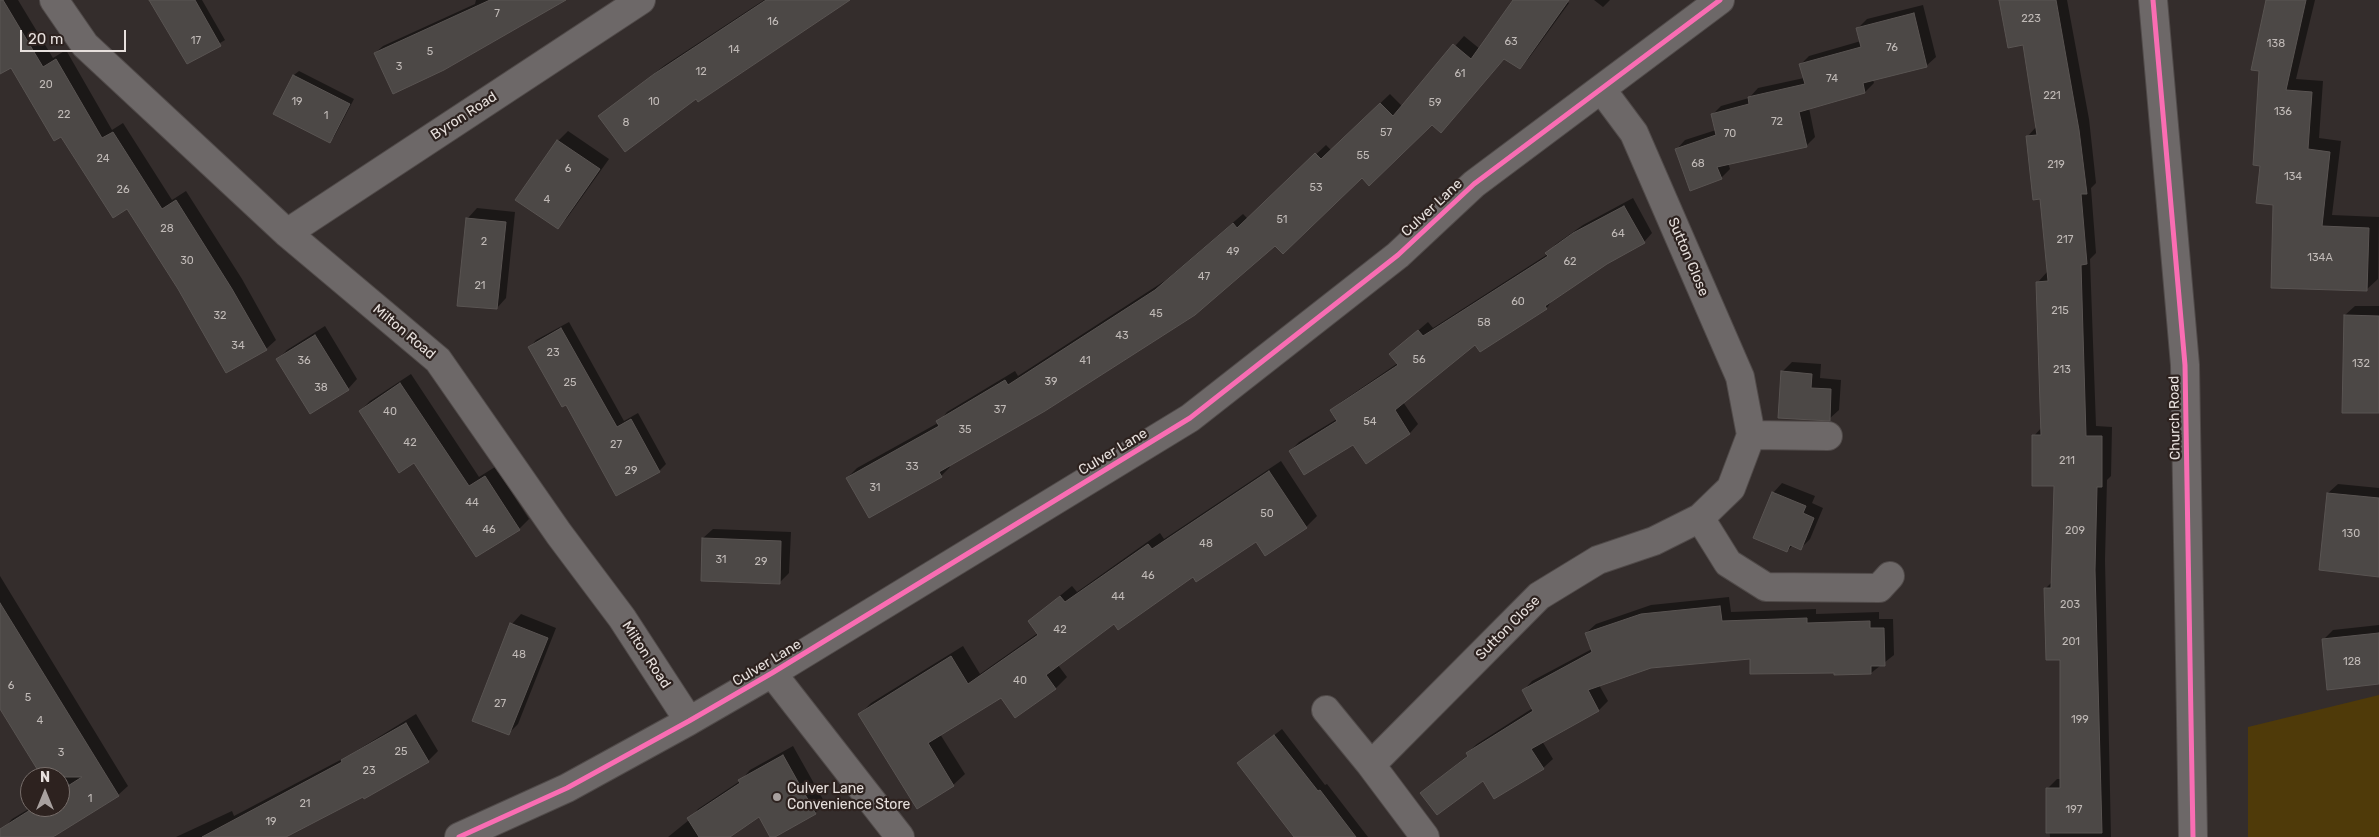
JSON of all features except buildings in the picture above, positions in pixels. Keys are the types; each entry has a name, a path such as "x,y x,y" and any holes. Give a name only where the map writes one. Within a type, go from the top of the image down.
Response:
{"street":[{"name":"Milton Road","path":"54,0 85,45 287,233 438,360 559,534 622,618 690,721"},
{"name":"Byron Road","path":"287,233 641,0"},
{"name":"Culver Lane","path":"459,837 567,788 690,721 1190,418 1398,255 1474,184 1720,0"},
{"name":"Church Road","path":"2153,0 2185,365 2193,837"},
{"name":"Sutton Close","path":"1371,765 1539,596 1598,560 1654,541 1700,518 1731,488 1751,435 1740,377 1634,133 1602,90"},
{"path":"1751,435 1828,436"},
{"path":"1700,518 1728,563 1766,587 1879,588 1890,576"},
{"path":"772,673 900,837"},
{"path":"1326,710 1371,765 1425,837"}],"shaded area":[{"path":"2379,695 2379,837 2248,837 2248,727"}],"cycle path":[{"path":"459,837 567,788 689,721 772,673 1190,418 1398,255 1474,184 1720,0"},
{"path":"2153,0 2185,365 2193,837"}],"place":[{"name":"Culver Lane Convenience Store","path":"777,797"}]}
